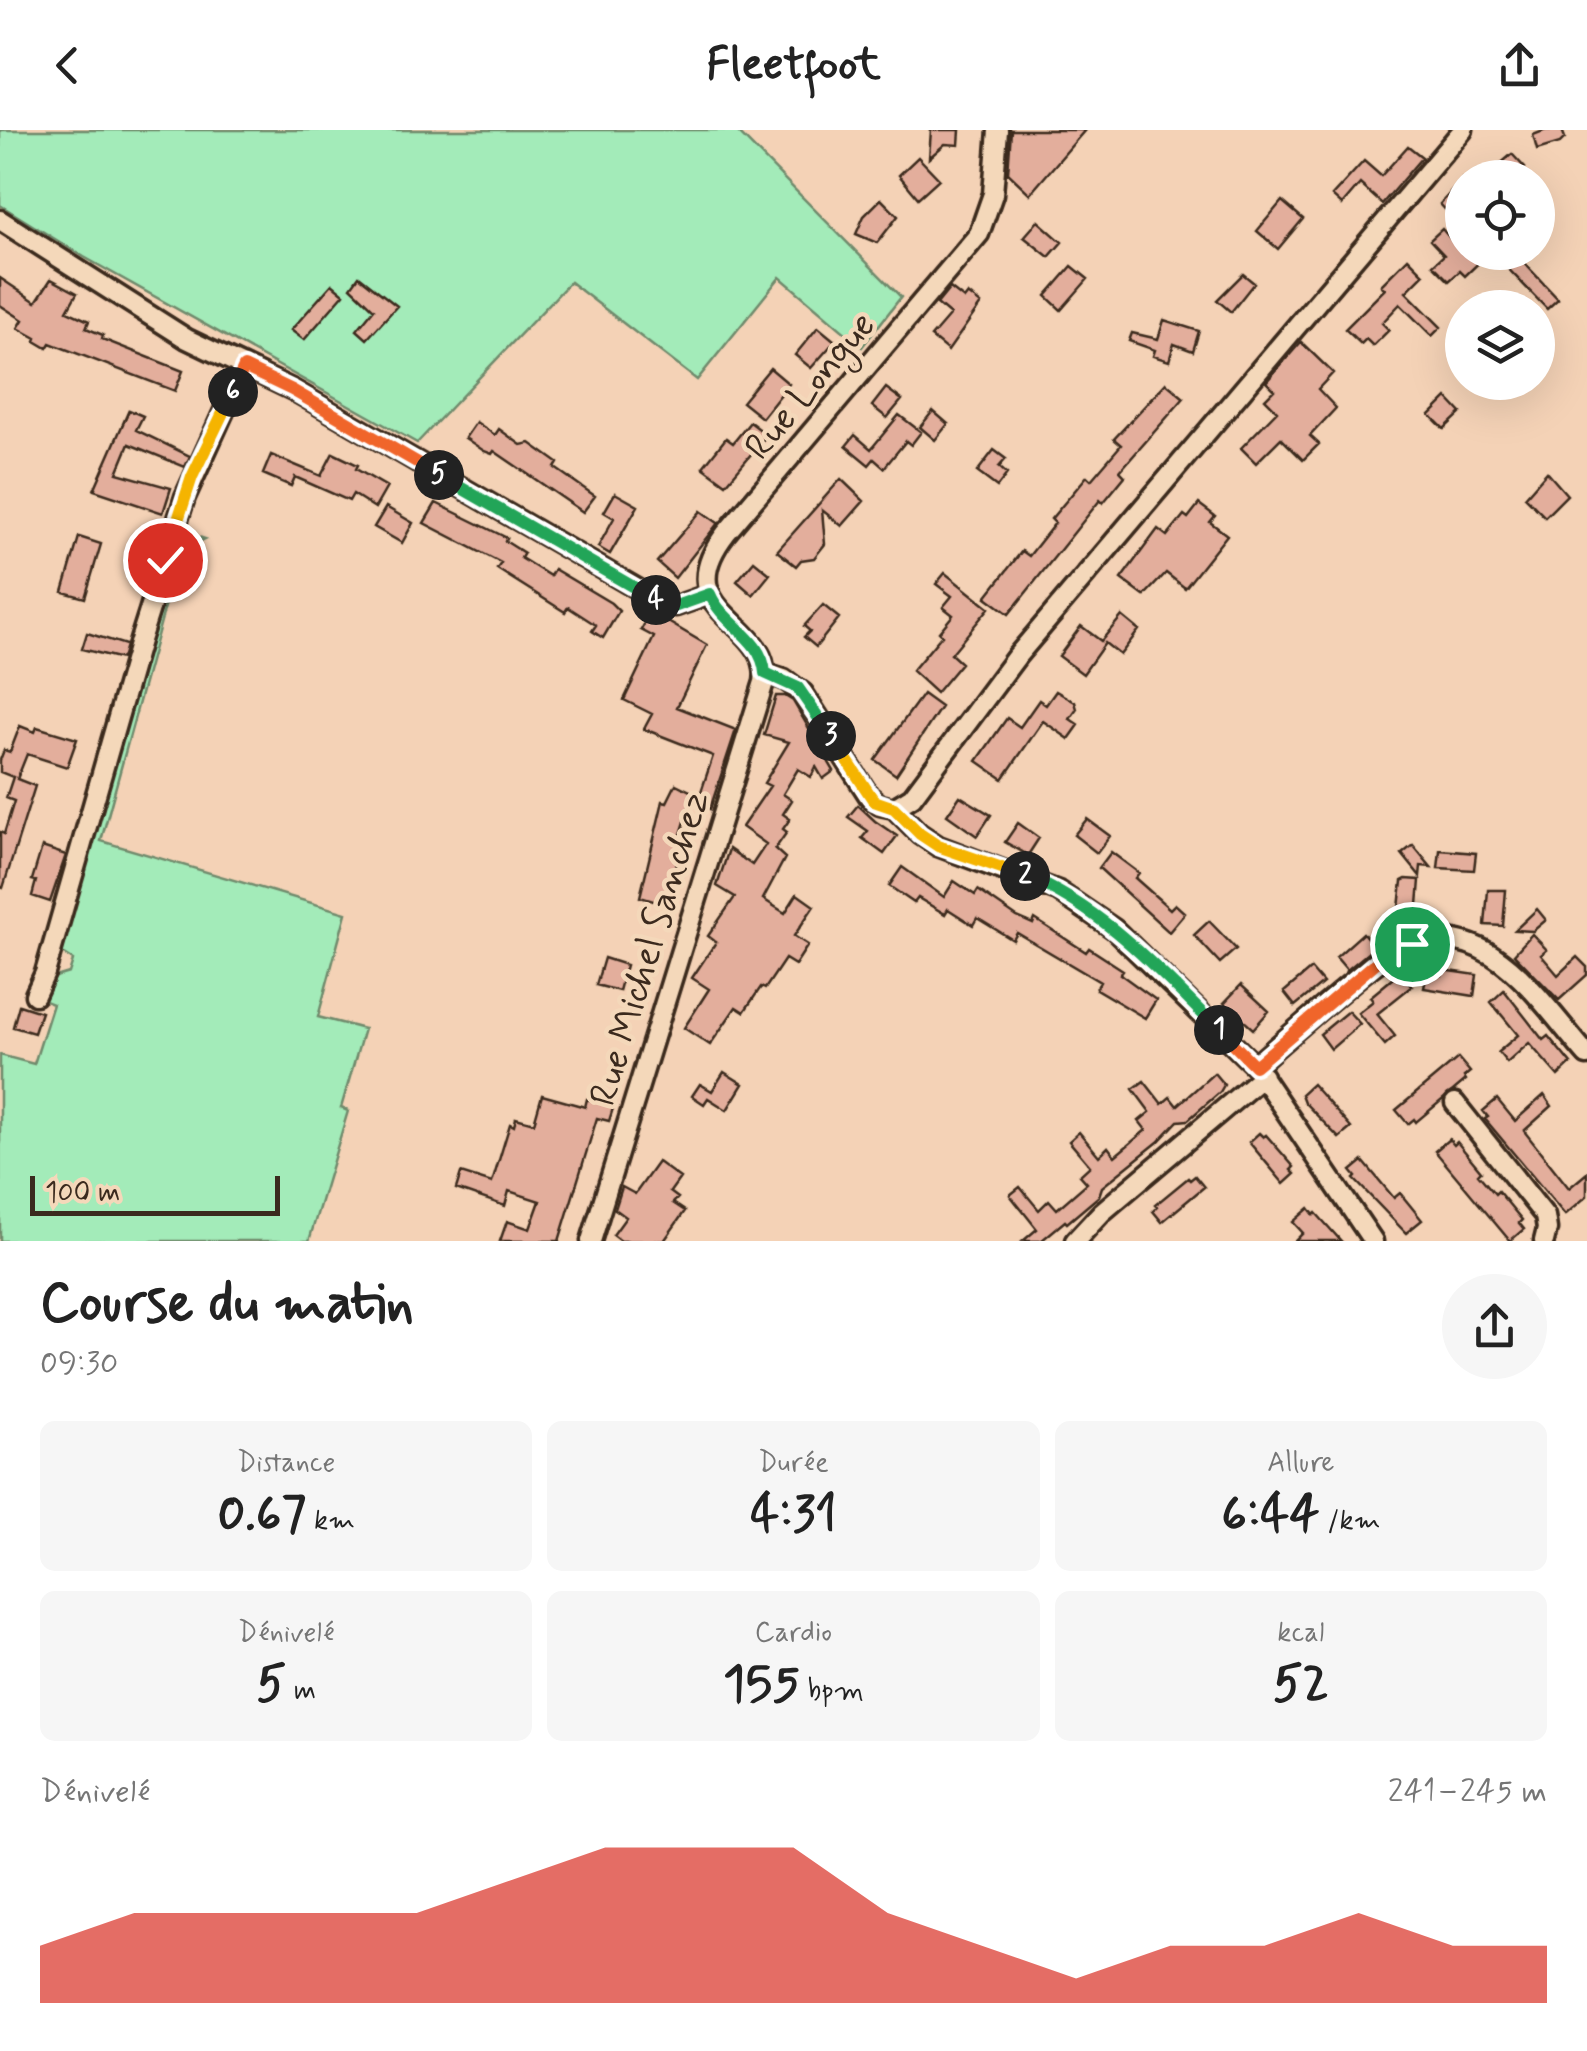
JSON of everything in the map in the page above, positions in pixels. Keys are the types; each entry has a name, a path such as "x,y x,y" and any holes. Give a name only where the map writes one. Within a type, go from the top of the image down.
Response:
{"street":[{"name":"Rue Longue","path":"710,594 708,567 720,541 978,234 993,194 998,130"},
{"path":"894,808 907,802 1016,656 1462,130"},
{"path":"0,220 187,339 292,390 660,602 676,606 710,594 718,609 757,648 765,673 798,688 869,796 880,805 894,808 938,846 1027,877 1092,910 1123,937 1259,1071 1373,1241"},
{"path":"35,995 45,973 185,497 244,367"},
{"name":"Rue Michel Sanchez","path":"591,1241 765,673"},
{"path":"1075,1241 1102,1212 1385,955 1400,947 1428,940 1456,941 1492,955 1515,974 1587,1054"},
{"path":"1456,1103 1545,1216 1548,1230 1544,1241"}],"green space":[{"path":"0,130 736,130 901,297 862,347 780,277 697,380 570,282 417,443 84,257 0,205"},
{"path":"180,531 205,539 185,549 178,559 101,841 346,913 318,1017 364,1029 341,1108 348,1111 309,1241 0,1241 0,1055 34,1064 53,1004 40,999 52,978 69,973 73,960 59,951"}],"building":[{"path":"931,130 960,130 959,145 945,144 929,158"},
{"path":"1011,130 1085,130 1030,194 1008,173"},
{"path":"1562,130 1565,138 1537,150 1533,135"},
{"path":"1408,146 1422,157 1382,204 1360,184 1342,205 1332,196 1364,161 1381,176"},
{"path":"918,157 939,179 918,198 899,175"},
{"path":"881,199 898,216 877,243 856,234 864,216"},
{"path":"1282,201 1303,219 1278,249 1257,231"},
{"path":"1038,221 1062,242 1049,257 1024,237"},
{"path":"1442,229 1445,232 1445,270 1471,270 1465,276 1460,271 1449,281 1433,265 1444,255 1430,240"},
{"path":"1408,258 1424,274 1406,292 1441,327 1432,336 1400,304 1382,323 1389,330 1373,346 1366,339 1361,344 1345,329 1385,289 1381,285"},
{"path":"1072,266 1088,279 1061,310 1046,296"},
{"path":"1509,270 1531,270 1550,290 1529,290"},
{"path":"1243,274 1254,283 1231,312 1217,300"},
{"path":"359,276 397,306 367,339 357,330 374,309 351,287"},
{"path":"0,278 36,302 51,279 77,293 67,311 89,321 86,328 103,335 102,339 183,371 175,391 50,343 47,348 35,341 18,328 23,320 0,305"},
{"path":"332,284 344,294 304,340 291,330"},
{"path":"950,288 964,299 968,294 981,304 948,351 931,337 950,315 937,304"},
{"path":"1164,320 1199,331 1193,351 1174,344 1169,361 1153,356 1155,350 1129,341 1132,333 1158,339"},
{"path":"818,327 835,341 811,368 795,355"},
{"path":"1301,342 1333,373 1318,389 1336,408 1310,436 1319,444 1303,460 1281,438 1256,463 1241,448 1277,411 1265,399 1274,390 1266,382"},
{"path":"770,368 789,384 762,418 742,402"},
{"path":"1166,383 1184,398 1120,471 1125,476 1103,503 1100,500 1009,614 986,597 1022,551 1029,556 1055,523 1051,519 1087,476 1091,480 1121,445 1114,439"},
{"path":"886,388 902,400 887,418 872,406"},
{"path":"1445,400 1461,413 1444,429 1430,415"},
{"path":"129,410 143,416 136,430 190,456 185,467 129,444 117,473 171,488 163,513 94,490"},
{"path":"933,411 948,424 935,440 920,427"},
{"path":"899,415 921,432 911,445 906,441 884,468 874,459 869,465 846,446 855,435 871,449"},
{"path":"476,422 495,435 499,429 521,445 530,443 558,463 555,468 595,496 583,512 494,451 484,451 465,438"},
{"path":"750,422 767,435 726,484 703,467 726,438 733,443"},
{"path":"994,450 1006,459 999,467 1007,474 997,487 977,472"},
{"path":"333,453 358,465 356,469 387,487 375,508 353,494 349,501 295,477 291,486 263,474 271,455 321,476"},
{"path":"1547,472 1567,495 1545,517 1525,497"},
{"path":"841,479 864,501 842,526 822,510 825,544 814,558 801,560 796,566 777,551"},
{"path":"615,493 638,506 610,554 598,547 614,518 604,512"},
{"path":"436,503 507,538 505,541 524,553 521,558 550,576 554,569 611,603 619,611 603,638 592,631 596,625 568,607 565,612 497,569 501,563 424,523"},
{"path":"1199,504 1215,516 1210,522 1227,535 1185,588 1166,573 1144,596 1121,579 1158,529 1167,536"},
{"path":"386,507 413,523 402,543 374,527"},
{"path":"701,511 718,523 675,578 657,562"},
{"path":"79,537 101,544 85,598 63,592"},
{"path":"754,561 770,574 753,595 737,581"},
{"path":"945,573 989,608 951,654 961,663 936,693 912,671 953,615 943,607 952,596 936,584"},
{"path":"823,605 839,618 816,647 804,637 810,631 804,626"},
{"path":"651,612 707,645 677,707 736,730 710,809 697,804 713,756 644,729 652,714 624,700 654,637 641,630"},
{"path":"1122,616 1139,630 1120,655 1105,643 1083,674 1059,656 1081,626 1101,641"},
{"path":"87,633 126,645 122,659 82,649"},
{"path":"1056,691 1075,702 1077,709 1070,719 1079,725 1069,739 1043,721 1003,779 977,761 1007,718 1020,727 1039,700 1046,705"},
{"path":"923,694 941,707 896,775 875,760"},
{"path":"776,696 793,701 834,771 823,779 816,767 811,777 798,769 783,794 792,800 783,814 790,819 783,829 787,832 775,849 785,858 763,899 785,913 797,894 814,906 794,936 808,945 795,965 785,959 744,1012 736,1007 710,1045 684,1028 709,989 692,978 716,942 708,936 735,897 717,886 729,849 752,865 766,844 742,827 770,786 764,783 789,742 764,735"},
{"path":"20,726 77,739 67,767 27,754 17,779 35,786 3,888 0,832 4,834 14,801 6,798 13,777 0,772 0,760 4,750 10,752"},
{"path":"676,784 694,793 677,847 682,848 660,903 640,897 663,801 667,802"},
{"path":"960,796 991,815 977,836 947,815"},
{"path":"858,805 897,836 884,854 862,838 868,831 848,817"},
{"path":"1087,819 1110,836 1097,853 1074,835"},
{"path":"1018,823 1039,838 1028,855 1005,842"},
{"path":"1413,845 1431,867 1421,866 1420,876 1402,854"},
{"path":"42,847 66,855 50,902 32,896 36,881 32,880"},
{"path":"1440,850 1476,853 1474,870 1438,868"},
{"path":"1111,852 1139,873 1135,878 1170,909 1175,904 1185,913 1169,932 1099,868"},
{"path":"902,867 944,897 954,881 975,895 978,890 1017,917 1033,924 1035,919 1123,970 1120,974 1156,1000 1145,1018 1096,989 1100,982 1017,933 1013,940 977,918 973,925 948,909 945,914 918,898 914,903 889,886"},
{"path":"1420,880 1417,918 1398,917 1402,881"},
{"path":"1488,890 1506,890 1503,926 1485,925"},
{"path":"1537,909 1546,920 1533,931 1515,930"},
{"path":"1209,921 1236,949 1220,963 1194,935"},
{"path":"1363,933 1375,947 1347,970 1336,957"},
{"path":"1532,934 1547,950 1541,955 1558,975 1577,957 1587,967 1587,975 1559,1000 1514,954"},
{"path":"604,958 626,965 619,991 596,985"},
{"path":"1311,969 1323,983 1295,1006 1284,992"},
{"path":"1443,970 1477,975 1474,996 1424,988 1427,973 1442,975"},
{"path":"1398,974 1412,986 1377,1014 1395,1036 1385,1045 1358,1013 1373,1001 1370,997"},
{"path":"1241,985 1269,1011 1253,1029 1224,1003"},
{"path":"1504,990 1543,1040 1548,1036 1571,1064 1558,1076 1529,1043 1507,1063 1498,1052 1518,1035 1491,1002"},
{"path":"19,1005 41,1012 34,1033 13,1027"},
{"path":"1348,1011 1360,1024 1331,1049 1320,1034"},
{"path":"1458,1058 1470,1072 1464,1077 1466,1080 1416,1122 1414,1119 1408,1124 1396,1110"},
{"path":"724,1072 743,1084 727,1110 708,1098 704,1104 692,1096 700,1084 712,1091"},
{"path":"1214,1073 1224,1085 1220,1092 1188,1120 1178,1121 1067,1223 1041,1241 1023,1241 1037,1229 1010,1195 1020,1187 1039,1210 1049,1200 1057,1209 1087,1183 1080,1175 1090,1166 1069,1141 1079,1132 1099,1156 1108,1147 1115,1156 1146,1130 1139,1121 1150,1112 1133,1089 1144,1081 1162,1104 1170,1097 1177,1106"},
{"path":"1312,1084 1351,1128 1339,1138 1304,1102 1301,1094"},
{"path":"542,1095 585,1107 587,1099 614,1105 609,1121 597,1118 559,1241 500,1241 507,1221 530,1229 540,1201 509,1191 505,1206 456,1189 461,1173 492,1183 510,1124 514,1126 516,1118 534,1123"},
{"path":"1544,1095 1552,1106 1524,1131 1569,1188 1587,1173 1587,1196 1565,1215 1485,1119 1488,1117 1483,1111 1497,1099 1515,1121"},
{"path":"1259,1133 1266,1135 1294,1167 1291,1170 1295,1174 1284,1184 1249,1142"},
{"path":"1449,1139 1454,1145 1457,1142 1481,1171 1478,1174 1522,1220 1519,1223 1524,1229 1510,1241 1435,1151"},
{"path":"1363,1161 1394,1198 1400,1193 1422,1220 1406,1233 1354,1179 1351,1171"},
{"path":"658,1162 680,1178 670,1192 678,1198 673,1203 685,1211 664,1241 621,1241 613,1235 626,1217 615,1209 622,1187 635,1194"},
{"path":"1195,1176 1204,1187 1162,1222 1153,1211 1155,1205"},
{"path":"1309,1208 1341,1241 1295,1241 1303,1233 1293,1222"}],"route":[{"path":"165,560 192,477 244,367 292,390 660,602 676,606 710,594 718,609 757,648 765,673 791,682 803,694 874,801 894,808 938,846 1027,877 1092,910 1255,1066 1385,955 1412,944"}]}
